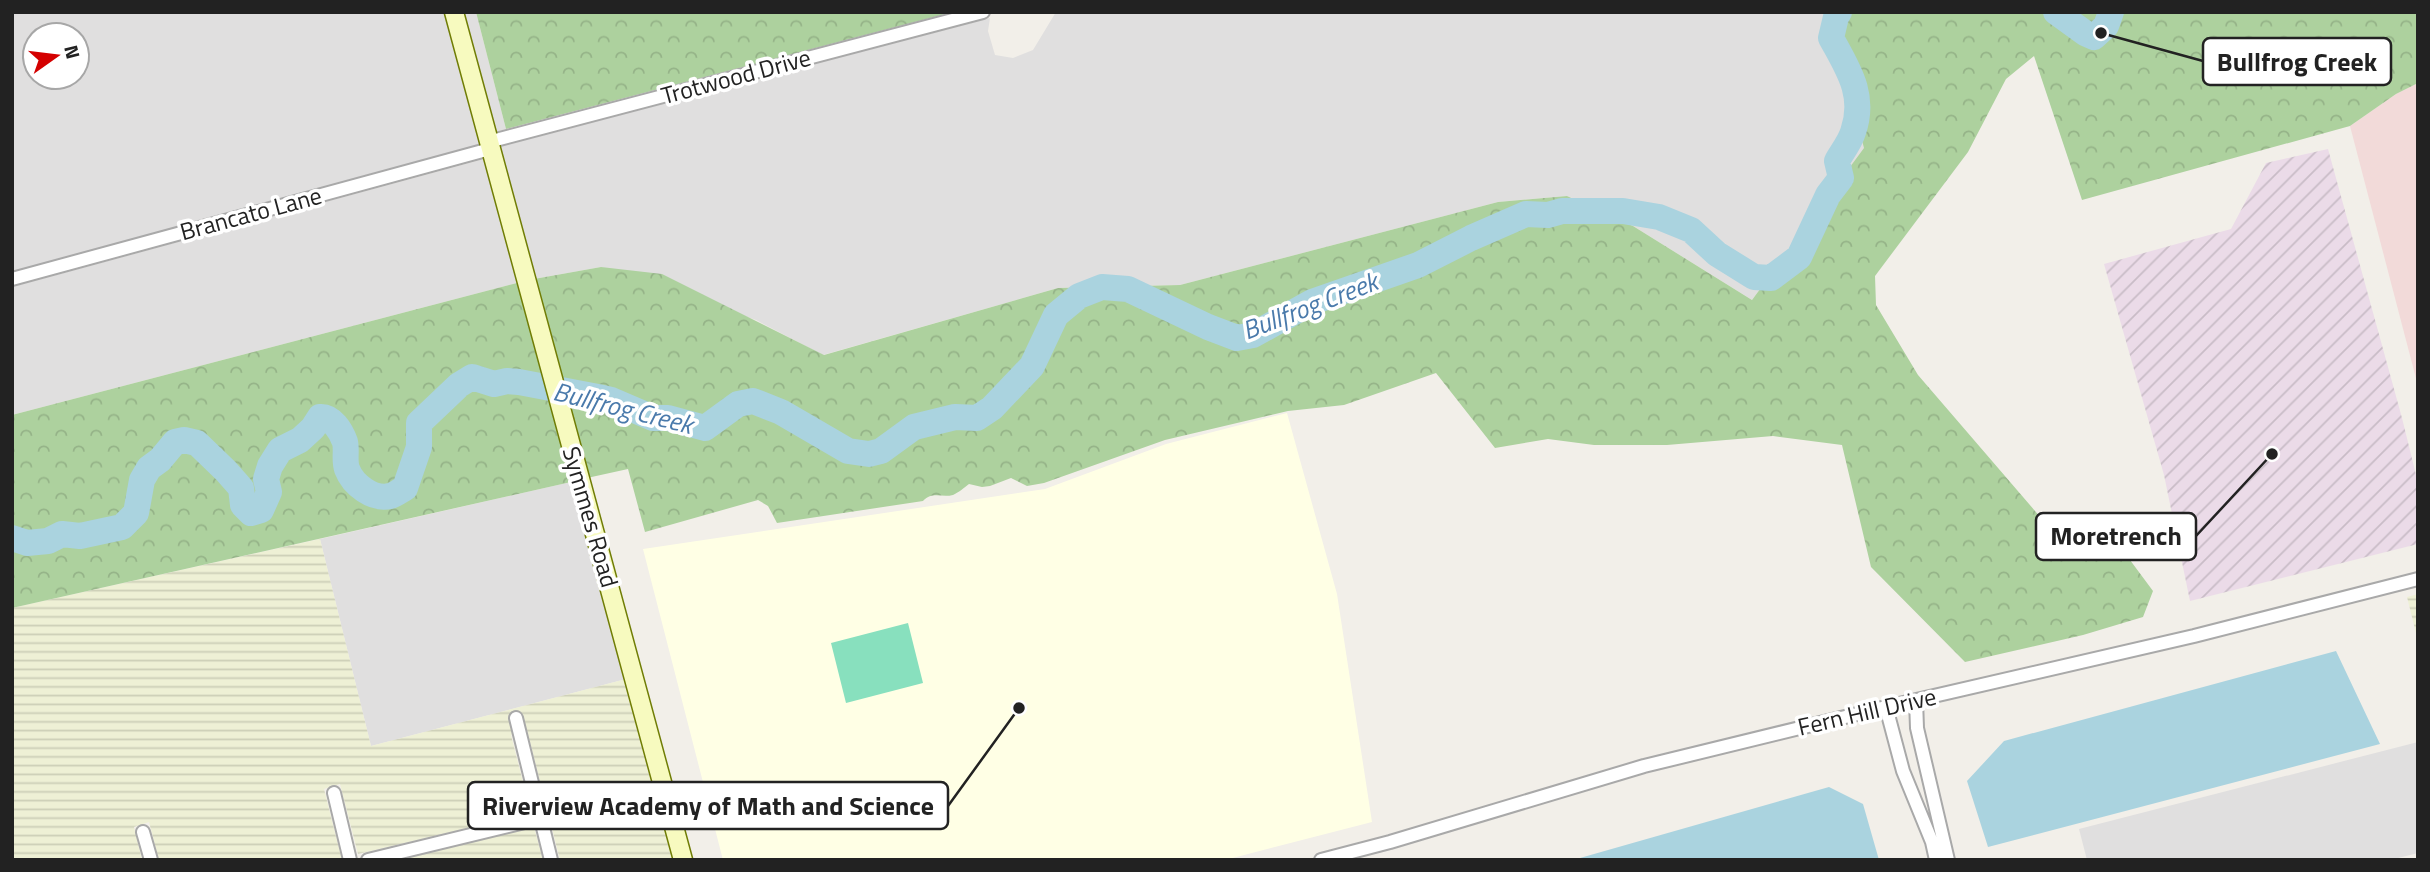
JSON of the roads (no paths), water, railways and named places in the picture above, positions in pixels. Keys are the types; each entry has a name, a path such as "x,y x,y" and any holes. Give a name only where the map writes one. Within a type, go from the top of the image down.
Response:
{"street":[{"name":"Symmes Road","path":"454,12 683,860"},
{"name":"Trotwood Drive","path":"489,145 983,12"},
{"name":"Brancato Lane","path":"12,279 489,145"},
{"name":"Fern Hill Drive","path":"1321,860 1644,766 2194,636 2418,579"},
{"path":"1916,700 1917,728 1948,860"},
{"path":"1886,707 1903,771 1932,842 1936,860"},
{"path":"516,718 551,860"},
{"path":"334,793 350,860"},
{"path":"368,860 541,818"},
{"path":"143,832 151,860"}],"water":[{"path":"2336,651 2380,744 1988,847 1967,781 2004,741"},
{"path":"1829,787 1863,804 1879,860 1573,860"}],"waterway":[{"name":"Bullfrog Creek","path":"12,538 27,543 48,541 62,534 80,536 122,527 136,513 142,480 149,468 160,460 175,442 184,440 197,443 226,471 241,488 243,505 251,513 261,510 269,492 266,479 270,466 280,450 300,440 320,417 332,422 341,433 346,445 346,466 354,481 377,496 392,495 405,488 419,447 419,423 459,385 472,377 494,384 519,382 598,397 653,418 668,418 705,428 738,404 753,401 781,412 848,451 869,454 881,451 914,427 955,417 977,418 992,408 1032,366 1056,315 1079,296 1102,287 1128,289 1237,338 1253,335 1312,302 1418,265 1526,214 1623,211 1659,217 1691,230 1717,254 1754,277 1771,278 1799,257 1828,195 1841,178 1837,161 1852,136 1856,119 1856,94 1831,38 1839,12"},
{"name":"Bullfrog Creek","path":"2056,12 2094,37 2106,26 2111,12"}],"place":[{"name":"Bullfrog Creek","path":"2101,33"},
{"name":"Moretrench","path":"2272,454"},
{"name":"Riverview Academy of Math and Science","path":"1019,708"}]}
